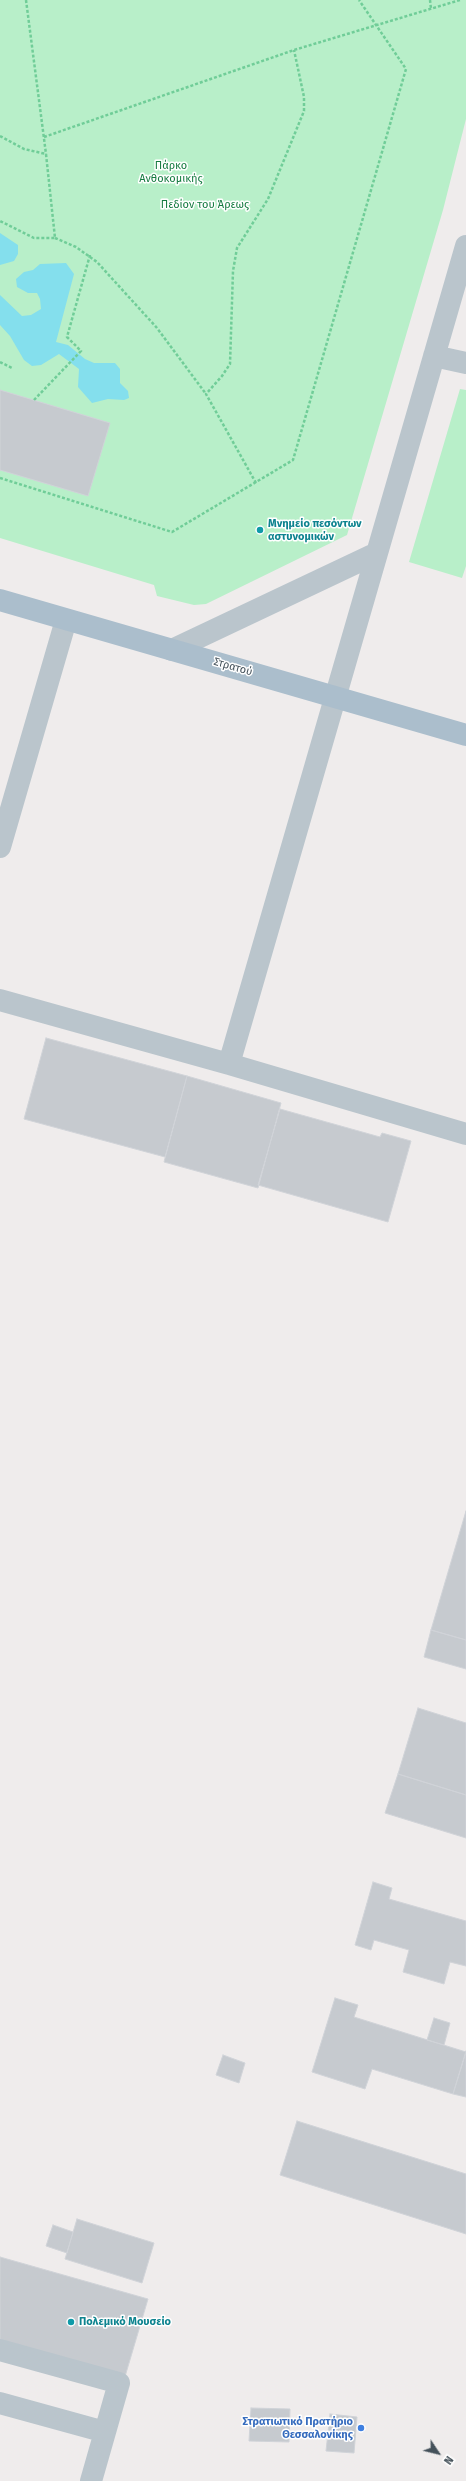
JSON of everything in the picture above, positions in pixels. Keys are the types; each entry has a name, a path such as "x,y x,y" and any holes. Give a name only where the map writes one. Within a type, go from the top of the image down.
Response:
{"main road":[{"name":"Στρατού","path":"0,600 466,736"}],"street":[{"path":"229,1064 466,246"},
{"path":"434,356 466,363"},
{"path":"172,650 377,553"},
{"path":"0,847 66,620"},
{"path":"0,1000 229,1064 466,1134"},
{"path":"0,2350 119,2383 91,2481"},
{"path":"0,2404 105,2432"}],"path":[{"path":"26,0 46,154 55,238"},
{"path":"0,478 172,532 293,460 406,68 359,0"},
{"path":"430,0 430,9"},
{"path":"44,138 294,50 460,0"},
{"path":"206,394 222,376 230,364 233,271 237,248 268,199 304,111 304,97 294,50"},
{"path":"0,136 24,148 46,154"},
{"path":"0,222 34,238 55,238 90,255 153,323 206,394 256,482"},
{"path":"34,400 66,368 80,351 67,337 90,255"},
{"path":"0,362 12,368"}],"green space":[{"name":"Πεδίον του Άρεως","path":"0,0 466,0 466,119 443,210 347,535 206,604 194,605 157,596 154,585 0,538"},
{"path":"460,389 466,390 466,566 462,578 409,562"}],"water":[{"path":"0,233 18,245 18,254 14,261 0,265"},
{"path":"66,263 74,274 56,342 68,345 85,359 94,363 115,363 120,369 120,383 128,391 129,398 124,400 108,399 92,403 78,387 79,369 59,354 41,365 32,366 24,360 10,336 0,325 0,295 22,316 31,315 41,309 40,299 37,293 28,293 17,287 16,279 24,272 33,270 40,264"}],"building":[{"path":"0,390 110,423 88,496 0,470"},
{"path":"46,1038 187,1076 165,1157 24,1119"},
{"path":"187,1076 281,1103 258,1188 164,1162"},
{"path":"280,1109 380,1137 382,1133 411,1141 388,1222 258,1185"},
{"path":"466,1511 466,1640 431,1630"},
{"path":"431,1630 466,1640 466,1669 424,1657"},
{"path":"418,1708 466,1723 466,1795 398,1774"},
{"path":"398,1774 466,1795 466,1838 385,1813"},
{"path":"373,1882 392,1888 389,1899 466,1921 466,1966 450,1962 444,1984 403,1972 409,1950 374,1940 371,1950 355,1945"},
{"path":"335,1998 358,2005 354,2017 466,2052 453,2094 372,2069 365,2089 312,2072"},
{"path":"434,2018 450,2023 444,2045 427,2040"},
{"path":"466,2051 466,2097 453,2094"},
{"path":"223,2055 245,2063 239,2083 216,2075"},
{"path":"297,2121 466,2174 466,2234 280,2175"},
{"path":"77,2219 154,2243 142,2283 65,2259"},
{"path":"53,2225 73,2232 67,2253 46,2246"},
{"name":"Πολεμικό Μουσείο","path":"0,2257 148,2299 124,2380 0,2345"},
{"path":"251,2408 290,2409 289,2442 249,2441"},
{"path":"330,2414 357,2417 354,2453 326,2451"}],"place":[{"name":"Μνημείο πεσόντων αστυνομικών","path":"260,530"},
{"name":"Πολεμικό Μουσείο","path":"71,2322"},
{"name":"Στρατιωτικό Πρατήριο Θεσσαλονίκης","path":"361,2428"}],"park label":[{"name":"Πάρκο Ανθοκομικής","path":"171,172"}]}
